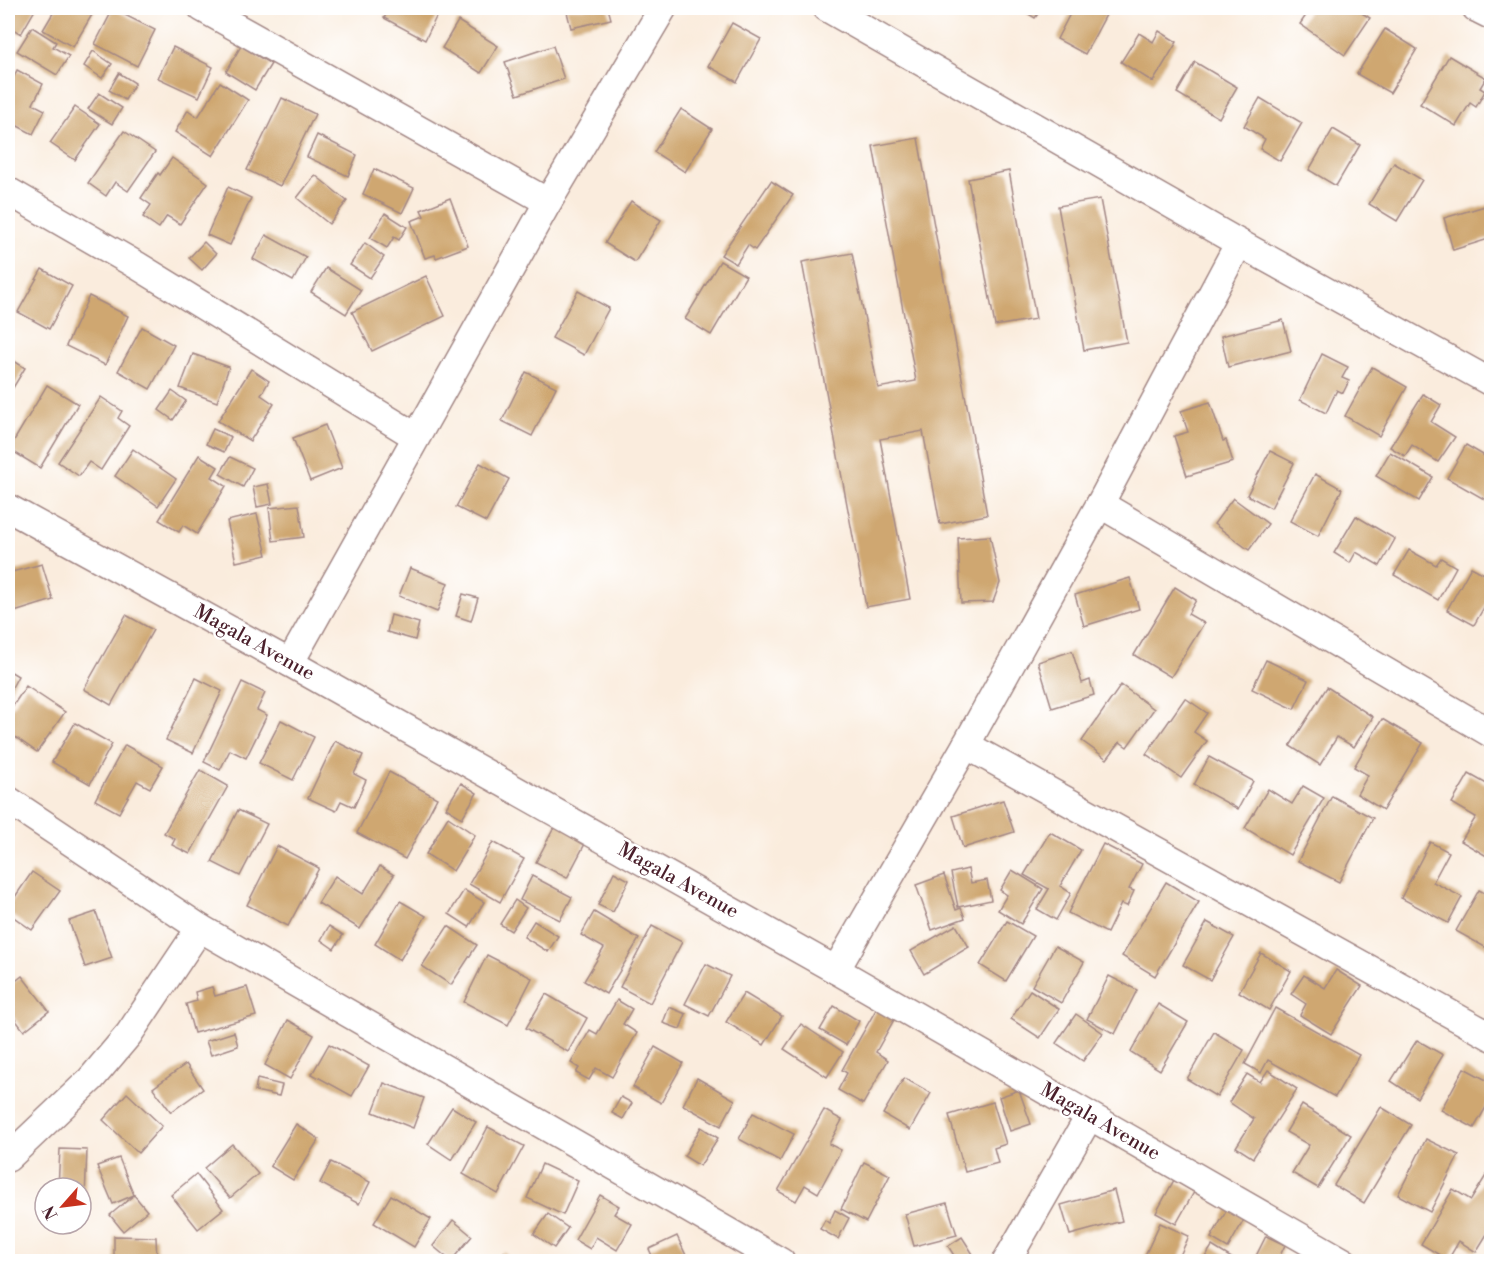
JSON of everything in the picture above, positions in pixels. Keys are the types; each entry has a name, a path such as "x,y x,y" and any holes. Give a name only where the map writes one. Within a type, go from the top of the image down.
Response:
{"street":[{"path":"202,8 548,202"},
{"path":"290,663 548,202 663,8"},
{"path":"828,8 1239,243 1489,375"},
{"path":"1476,8 1491,16"},
{"path":"8,191 138,266 416,436"},
{"path":"836,970 966,745 1100,504 1239,243"},
{"path":"1100,504 1491,734"},
{"name":"Magala Avenue","path":"8,508 290,663 836,970 1344,1262"},
{"path":"966,745 1491,1037"},
{"path":"8,800 200,928 768,1259"},
{"path":"8,1158 91,1079 129,1034 200,928"},
{"path":"1006,1262 1089,1117"}],"building":[{"path":"8,8 36,8 21,34 8,26"},
{"path":"56,8 96,8 73,47 43,30"},
{"path":"390,8 431,8 439,11 425,40 384,18"},
{"path":"566,8 608,8 611,19 571,28"},
{"path":"1019,8 1042,8 1035,18"},
{"path":"1073,8 1097,8 1107,13 1085,54 1057,39"},
{"path":"1311,8 1354,8 1370,18 1345,55 1300,24"},
{"path":"113,9 155,30 137,66 95,44"},
{"path":"458,21 498,46 481,73 442,48"},
{"path":"732,23 761,39 737,82 708,66"},
{"path":"32,27 56,42 53,47 69,56 57,75 17,51"},
{"path":"1385,29 1417,49 1390,93 1357,74"},
{"path":"1159,31 1177,42 1153,82 1121,62 1139,33 1153,42"},
{"path":"241,46 271,64 255,90 226,72"},
{"path":"553,46 564,79 517,95 505,62"},
{"path":"173,47 213,67 199,97 158,78"},
{"path":"93,51 112,64 102,78 84,66"},
{"path":"1449,56 1486,78 1480,88 1485,91 1476,107 1470,103 1456,126 1420,104"},
{"path":"1195,62 1237,87 1219,118 1177,93"},
{"path":"17,70 43,84 33,104 45,110 33,134 8,121 8,90"},
{"path":"119,73 135,83 125,100 109,90"},
{"path":"220,82 248,100 213,156 175,132 188,110 198,117"},
{"path":"99,93 122,108 112,124 88,109"},
{"path":"282,98 315,114 280,186 247,170"},
{"path":"1260,98 1302,123 1280,161 1260,149 1265,139 1244,126"},
{"path":"75,107 100,124 75,160 50,143"},
{"path":"681,109 712,129 685,172 654,152"},
{"path":"1333,129 1360,145 1336,186 1309,170"},
{"path":"124,131 155,152 128,191 115,182 106,196 88,183"},
{"path":"317,135 357,155 348,176 307,157"},
{"path":"918,138 987,515 940,524 923,431 880,439 910,599 866,607 802,262 852,253 878,388 916,381 873,146"},
{"path":"172,158 208,183 180,224 167,216 159,228 143,217 151,205 141,198 158,173 160,175"},
{"path":"1394,163 1422,180 1397,221 1369,204"},
{"path":"374,169 414,188 402,213 363,194"},
{"path":"1009,171 1036,319 995,326 968,179"},
{"path":"315,175 347,201 329,224 297,198"},
{"path":"771,181 793,195 755,250 748,245 736,264 721,255"},
{"path":"228,187 251,198 230,245 207,235"},
{"path":"450,198 468,246 436,258 435,255 425,258 411,221 424,216 421,210"},
{"path":"1100,199 1127,342 1084,350 1058,206"},
{"path":"631,201 661,220 635,262 605,243"},
{"path":"1492,204 1492,238 1453,250 1444,218"},
{"path":"385,213 407,227 399,240 394,237 387,248 370,238"},
{"path":"266,235 306,257 293,281 253,259"},
{"path":"204,242 216,254 202,270 189,258"},
{"path":"365,243 384,257 370,278 350,265"},
{"path":"720,261 746,276 711,335 685,319"},
{"path":"326,268 361,290 346,314 311,292"},
{"path":"42,269 72,286 49,329 18,312"},
{"path":"426,276 445,316 372,351 352,312"},
{"path":"578,291 609,308 584,355 552,338"},
{"path":"89,296 128,316 105,365 66,346"},
{"path":"1283,320 1291,351 1228,367 1221,336"},
{"path":"142,327 174,345 150,389 118,371"},
{"path":"193,354 229,367 217,402 180,388"},
{"path":"1322,354 1348,367 1342,378 1349,381 1343,393 1337,390 1326,413 1300,400"},
{"path":"8,357 25,368 8,396"},
{"path":"1372,367 1407,387 1379,436 1345,416"},
{"path":"251,369 269,381 261,395 274,404 250,441 218,421"},
{"path":"526,372 556,387 532,436 502,421"},
{"path":"47,385 78,404 40,468 9,449"},
{"path":"172,391 186,401 173,420 159,410"},
{"path":"1423,394 1441,405 1431,422 1455,437 1438,462 1412,445 1405,456 1390,447"},
{"path":"101,397 122,411 118,418 129,426 101,470 89,462 79,476 58,462"},
{"path":"1210,402 1223,441 1226,440 1233,462 1187,476 1174,436 1188,432 1181,411"},
{"path":"325,425 342,468 310,481 293,438"},
{"path":"213,429 231,437 224,452 206,444"},
{"path":"1466,445 1488,458 1492,452 1491,503 1447,478"},
{"path":"133,449 176,479 158,506 115,476"},
{"path":"1270,451 1294,463 1271,508 1247,495"},
{"path":"1390,452 1433,477 1419,501 1376,476"},
{"path":"199,455 218,467 212,477 226,486 197,534 183,525 179,532 159,520"},
{"path":"230,457 253,468 243,487 220,474"},
{"path":"480,463 509,479 486,522 456,507"},
{"path":"1315,474 1342,489 1318,536 1290,521"},
{"path":"268,484 272,504 257,507 253,487"},
{"path":"1233,498 1268,524 1249,550 1214,524"},
{"path":"299,505 304,537 273,541 269,508"},
{"path":"257,514 267,555 236,562 227,521"},
{"path":"1356,516 1395,539 1380,566 1356,552 1350,563 1334,553"},
{"path":"990,536 1000,583 993,602 961,603 958,538"},
{"path":"1409,550 1436,565 1441,558 1456,567 1438,600 1394,575"},
{"path":"42,564 53,600 8,614 8,573"},
{"path":"1471,567 1492,578 1492,593 1474,625 1447,610"},
{"path":"410,568 448,583 437,612 399,596"},
{"path":"1130,578 1139,609 1084,626 1075,595"},
{"path":"1175,587 1196,600 1188,614 1204,623 1171,677 1134,655"},
{"path":"463,594 478,598 471,621 456,616"},
{"path":"126,615 153,630 111,705 84,689"},
{"path":"391,615 419,623 415,640 387,632"},
{"path":"1072,651 1082,683 1090,680 1094,695 1052,708 1038,662"},
{"path":"1266,660 1308,680 1294,709 1252,689"},
{"path":"8,670 18,676 8,695"},
{"path":"196,678 222,691 193,753 166,740"},
{"path":"242,682 265,693 257,710 267,715 246,758 230,750 220,770 204,762"},
{"path":"1121,685 1154,709 1127,747 1120,742 1107,759 1082,741"},
{"path":"26,686 65,712 37,752 8,732 8,713"},
{"path":"1327,687 1373,717 1354,747 1337,737 1320,765 1290,746"},
{"path":"1185,698 1207,713 1194,732 1207,741 1181,778 1146,754"},
{"path":"1382,719 1423,743 1383,810 1357,794 1368,775 1354,767"},
{"path":"281,720 314,737 293,780 259,763"},
{"path":"75,723 112,744 90,784 52,762"},
{"path":"335,741 363,755 354,774 366,780 354,807 341,801 336,811 308,798"},
{"path":"125,745 163,766 150,788 137,781 119,813 95,800"},
{"path":"1209,757 1253,781 1238,809 1194,785"},
{"path":"200,770 228,786 190,854 172,845 175,839 164,833"},
{"path":"389,772 437,798 405,859 357,833"},
{"path":"1469,774 1492,787 1492,855 1490,858 1461,841 1476,817 1452,803"},
{"path":"461,783 477,793 462,818 446,808"},
{"path":"1303,786 1324,798 1290,855 1245,828 1268,789 1292,804"},
{"path":"1332,796 1373,818 1339,882 1298,861"},
{"path":"1003,800 1014,832 963,848 953,816"},
{"path":"238,810 267,824 240,876 212,862"},
{"path":"448,817 475,835 453,871 426,854"},
{"path":"557,822 588,838 567,878 536,862"},
{"path":"1050,832 1081,850 1060,886 1071,893 1056,920 1037,909 1049,889 1024,875"},
{"path":"493,842 524,859 500,902 469,884"},
{"path":"1430,842 1449,852 1433,882 1462,897 1448,923 1401,898"},
{"path":"1103,844 1142,864 1129,889 1134,891 1127,906 1121,904 1107,933 1068,913"},
{"path":"277,846 319,868 288,926 247,905"},
{"path":"380,866 394,875 360,929 318,903 335,876 363,894"},
{"path":"968,869 971,883 987,880 991,900 958,907 951,873"},
{"path":"1012,870 1043,889 1021,924 998,910 1007,895 1000,890"},
{"path":"32,872 60,891 32,930 8,913 8,907"},
{"path":"614,872 629,880 613,912 598,905"},
{"path":"944,875 956,910 961,908 965,918 932,930 916,885"},
{"path":"532,876 572,897 560,920 520,900"},
{"path":"1166,882 1199,902 1155,976 1122,956"},
{"path":"464,890 484,902 469,927 449,914"},
{"path":"1479,890 1492,897 1492,951 1456,931"},
{"path":"515,900 526,908 511,931 500,924"},
{"path":"400,901 426,916 400,960 375,944"},
{"path":"96,912 112,958 85,967 69,921"},
{"path":"594,912 639,939 606,994 584,981 604,948 581,935"},
{"path":"534,921 558,936 548,952 524,937"},
{"path":"1007,921 1033,936 1006,981 980,965"},
{"path":"1207,922 1234,937 1210,980 1183,965"},
{"path":"956,925 969,947 924,974 911,951"},
{"path":"329,926 343,935 334,949 321,940"},
{"path":"448,926 477,945 451,985 422,966"},
{"path":"652,926 682,942 650,1003 620,987"},
{"path":"1055,946 1084,962 1061,1003 1032,986"},
{"path":"1261,953 1291,971 1269,1010 1239,992"},
{"path":"487,955 532,978 508,1025 464,1002"},
{"path":"706,964 730,976 709,1016 685,1004"},
{"path":"1336,970 1362,986 1331,1034 1300,1015 1306,1004 1291,994 1304,975 1325,988"},
{"path":"22,976 49,1011 24,1031 8,1010 8,987"},
{"path":"1109,976 1137,990 1115,1034 1087,1019"},
{"path":"212,987 215,996 247,987 256,1016 194,1033 186,1004 197,1001 195,992"},
{"path":"1030,990 1059,1009 1040,1038 1011,1019"},
{"path":"744,993 782,1016 764,1045 726,1022"},
{"path":"546,994 587,1018 568,1052 526,1028"},
{"path":"617,1000 632,1009 623,1024 637,1033 612,1077 596,1068 589,1080 576,1073 579,1068 571,1063 590,1030 597,1034"},
{"path":"1158,1004 1188,1022 1160,1070 1131,1052"},
{"path":"834,1006 859,1021 846,1045 820,1030"},
{"path":"878,1006 896,1016 876,1052 888,1060 863,1104 838,1090 847,1073 842,1070"},
{"path":"669,1007 686,1014 680,1029 663,1023"},
{"path":"1275,1008 1359,1055 1335,1097 1268,1060 1261,1073 1245,1064"},
{"path":"1076,1014 1103,1033 1083,1061 1056,1043"},
{"path":"288,1020 314,1035 290,1079 265,1065"},
{"path":"801,1024 843,1052 827,1077 784,1049"},
{"path":"234,1032 238,1046 211,1055 206,1041"},
{"path":"1214,1032 1244,1050 1217,1097 1187,1079"},
{"path":"1417,1040 1443,1055 1417,1098 1391,1081"},
{"path":"329,1044 369,1066 352,1096 312,1074"},
{"path":"655,1047 683,1063 661,1103 633,1087"},
{"path":"186,1064 203,1089 171,1112 153,1088"},
{"path":"1464,1068 1492,1083 1492,1097 1474,1128 1441,1110"},
{"path":"1268,1070 1297,1089 1253,1158 1236,1147 1254,1119 1229,1102 1247,1074 1260,1082"},
{"path":"697,1078 735,1100 721,1126 683,1105"},
{"path":"904,1078 931,1093 910,1130 883,1114"},
{"path":"257,1079 282,1085 279,1096 255,1091"},
{"path":"384,1083 424,1098 413,1128 373,1112"},
{"path":"1019,1090 1031,1124 1010,1131 999,1097"},
{"path":"127,1093 162,1126 138,1153 103,1120"},
{"path":"621,1097 632,1103 623,1119 612,1113"},
{"path":"993,1102 1006,1144 994,1148 998,1163 965,1172 949,1115"},
{"path":"1302,1105 1351,1135 1318,1188 1292,1173 1309,1145 1286,1132"},
{"path":"452,1107 476,1122 452,1160 428,1144"},
{"path":"1381,1107 1411,1125 1364,1203 1334,1185"},
{"path":"824,1110 842,1120 829,1144 841,1150 818,1193 805,1185 796,1201 778,1191"},
{"path":"753,1113 794,1134 780,1161 739,1139"},
{"path":"296,1124 319,1139 293,1180 270,1166"},
{"path":"488,1127 524,1146 498,1194 463,1174"},
{"path":"701,1127 718,1138 700,1166 684,1156"},
{"path":"1426,1139 1459,1155 1430,1212 1398,1195"},
{"path":"232,1144 258,1174 230,1198 204,1168"},
{"path":"60,1149 87,1150 86,1176 59,1176"},
{"path":"119,1158 134,1195 113,1204 97,1166"},
{"path":"331,1162 370,1182 359,1204 320,1183"},
{"path":"864,1162 890,1175 866,1222 841,1209"},
{"path":"542,1164 578,1181 563,1215 527,1198"},
{"path":"1492,1166 1492,1226 1476,1252 1459,1241 1448,1260 1421,1244 1453,1189 1471,1200"},
{"path":"196,1174 223,1209 198,1229 171,1195"},
{"path":"1174,1180 1194,1192 1176,1224 1156,1213"},
{"path":"1114,1190 1122,1221 1070,1235 1061,1205"},
{"path":"134,1195 147,1211 123,1231 110,1215"},
{"path":"391,1195 431,1219 414,1247 374,1223"},
{"path":"600,1195 619,1206 614,1214 632,1224 617,1250 596,1237 590,1249 575,1240"},
{"path":"947,1203 957,1235 914,1246 905,1214"},
{"path":"1228,1208 1245,1218 1228,1248 1211,1238"},
{"path":"835,1210 849,1218 838,1239 820,1229 825,1220 829,1223"},
{"path":"548,1214 568,1228 554,1248 534,1234"},
{"path":"453,1220 472,1236 451,1261 433,1246"},
{"path":"1160,1223 1189,1236 1177,1262 1142,1262"},
{"path":"114,1236 156,1237 157,1262 114,1262"},
{"path":"677,1236 689,1262 655,1262 649,1249"},
{"path":"1266,1236 1285,1245 1277,1262 1253,1262"},
{"path":"962,1237 978,1262 958,1262 948,1246"},
{"path":"1212,1246 1238,1262 1202,1262"},
{"path":"1303,1250 1321,1262 1296,1262"},
{"path":"504,1252 512,1262 493,1262"}]}
